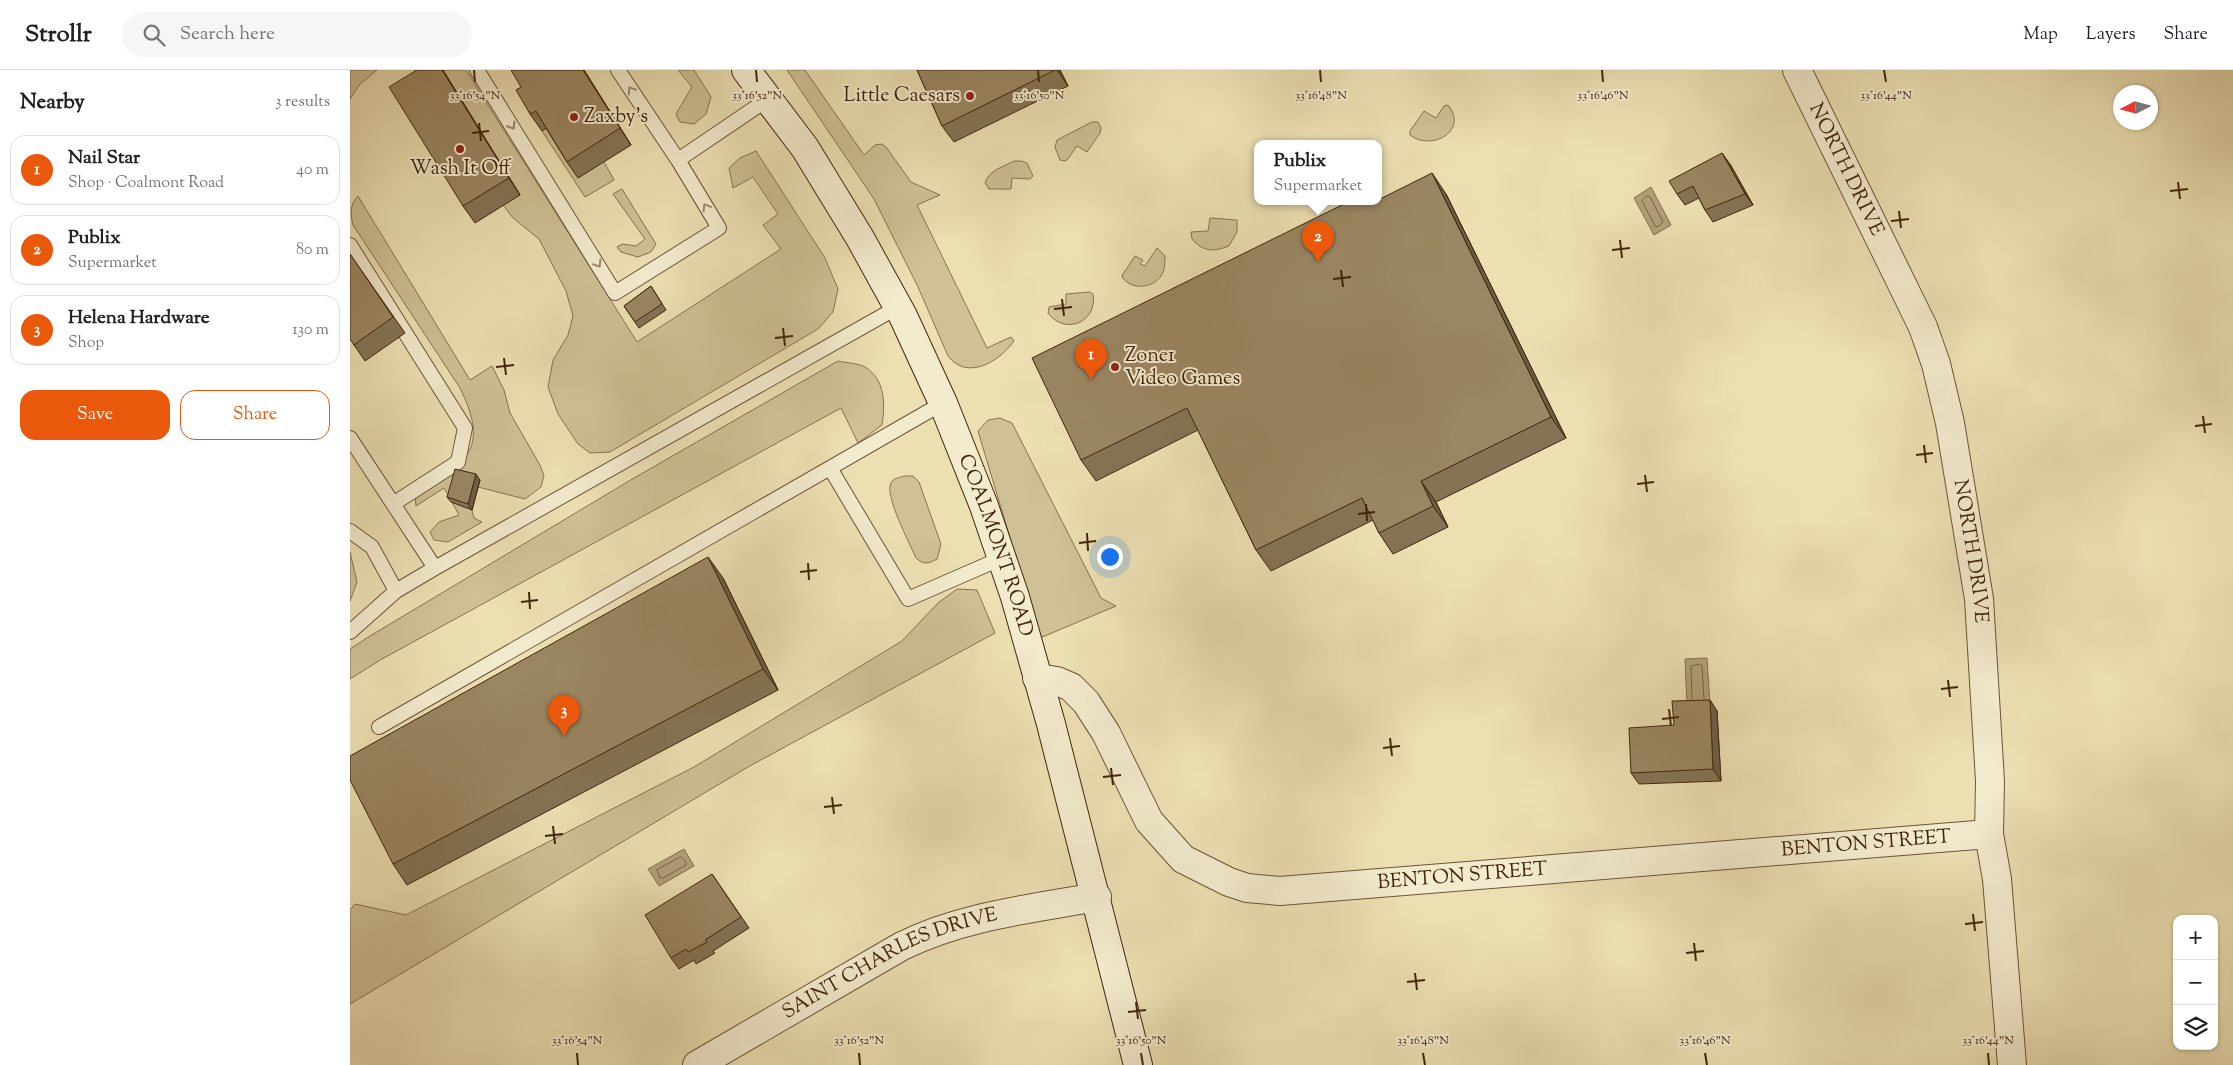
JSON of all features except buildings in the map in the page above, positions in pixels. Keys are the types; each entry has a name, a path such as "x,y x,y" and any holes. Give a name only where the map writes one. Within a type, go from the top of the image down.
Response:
{"street":[{"name":"COALMONT ROAD","path":"746,70 805,148 860,238 898,307 943,402 984,506 1015,597 1051,724 1082,850 1097,897 1138,1065"},
{"name":"NORTH DRIVE","path":"1797,70 1923,327 1938,372 1950,422 1979,599 1990,781 1989,834 1997,880 2012,1065"},
{"name":"BENTON STREET","path":"1037,678 1057,681 1071,687 1086,702 1106,733 1149,821 1183,859 1229,882 1247,888 1280,891 1989,834"},
{"name":"SAINT CHARLES DRIVE","path":"697,1065 902,946 929,933 973,919 1097,897"}],"lane":[{"path":"477,70 615,293 719,228 678,160 618,70"},
{"path":"678,160 768,99"},
{"path":"350,244 464,428 458,462 393,504"},
{"path":"350,632 396,591 434,568 898,307"},
{"path":"379,727 943,402"},
{"path":"350,438 434,568"},
{"path":"830,468 908,599 1002,558"},
{"path":"350,531 372,547 396,591"}],"shaded area":[{"path":"350,70 377,70 360,84 350,99"},
{"path":"414,70 466,70 637,342 781,249 763,225 778,214 753,177 733,188 729,168 740,158 756,151 825,258 838,289 833,312 818,329 610,452 590,453 578,444 558,414 548,387 553,360 568,335 573,316 566,291 539,239 513,218 503,205"},
{"path":"678,70 694,70 711,97 706,114 694,124 680,122 676,114 692,87"},
{"path":"787,70 805,70 864,155 875,145 882,144 911,182 940,195 917,205 987,348 1011,337 1014,341 1008,349 992,362 973,368 964,367 948,356 918,287 874,199"},
{"path":"1448,105 1453,114 1454,123 1451,130 1445,136 1437,140 1428,141 1419,140 1410,135 1410,131 1424,111 1436,118 1444,106"},
{"path":"1092,122 1098,122 1101,128 1100,133 1087,152 1077,146 1067,160 1060,160 1055,147 1057,140"},
{"path":"547,128 604,162 614,180 585,197 542,131"},
{"path":"1014,161 1027,163 1033,176 1030,179 1012,178 1011,189 989,189 985,183 990,175 997,169"},
{"path":"622,189 656,244 651,252 638,257 621,252 617,247 622,244 636,246 645,239 613,194"},
{"path":"358,196 470,380 492,366 504,390 510,413 540,465 544,476 541,487 525,499 478,487 479,480 472,510 474,518 482,522 448,542 434,540 430,532 439,522 459,515 444,488 416,506 415,496 447,474 468,453 473,441 473,427 469,409 460,388 353,225 351,209 353,202"},
{"path":"1210,218 1237,220 1237,232 1229,246 1209,250 1204,249 1192,239 1191,232 1208,231"},
{"path":"1157,248 1165,256 1165,264 1161,276 1157,280 1147,285 1136,286 1122,277 1135,256 1143,260 1140,264 1145,266"},
{"path":"1090,292 1093,294 1093,304 1090,312 1079,323 1063,324 1055,320 1048,313 1049,307 1066,304 1066,294"},
{"path":"838,361 865,367 872,372 877,379 882,393 884,409 882,425 858,443 841,408 382,659 350,679 350,649 634,478"},
{"path":"1000,418 1012,423 1101,598 1116,606 1040,638 978,431 988,420"},
{"path":"904,476 913,476 919,482 941,544 937,559 929,563 921,562 916,558 891,498 890,489 892,481"},
{"path":"350,552 357,582 350,601"},
{"path":"957,589 977,590 995,633 748,767 350,1004 350,910 355,904 406,915 694,767 902,641 938,603"}],"water":[{"path":"1651,187 1671,225 1654,235 1634,198"},
{"path":"1707,658 1710,705 1687,706 1685,659"},
{"path":"684,849 694,866 659,886 648,869"}],"place":[{"name":"Little Caesars","path":"970,96"},
{"name":"Zaxby's","path":"574,117"},
{"name":"Wash It Off","path":"460,149"},
{"name":"Publix","path":"1318,262"},
{"name":"Zone1 Video Games","path":"1115,367"},
{"name":"Nail Star","path":"1091,380"},
{"name":"Helena Hardware","path":"564,736"}]}
